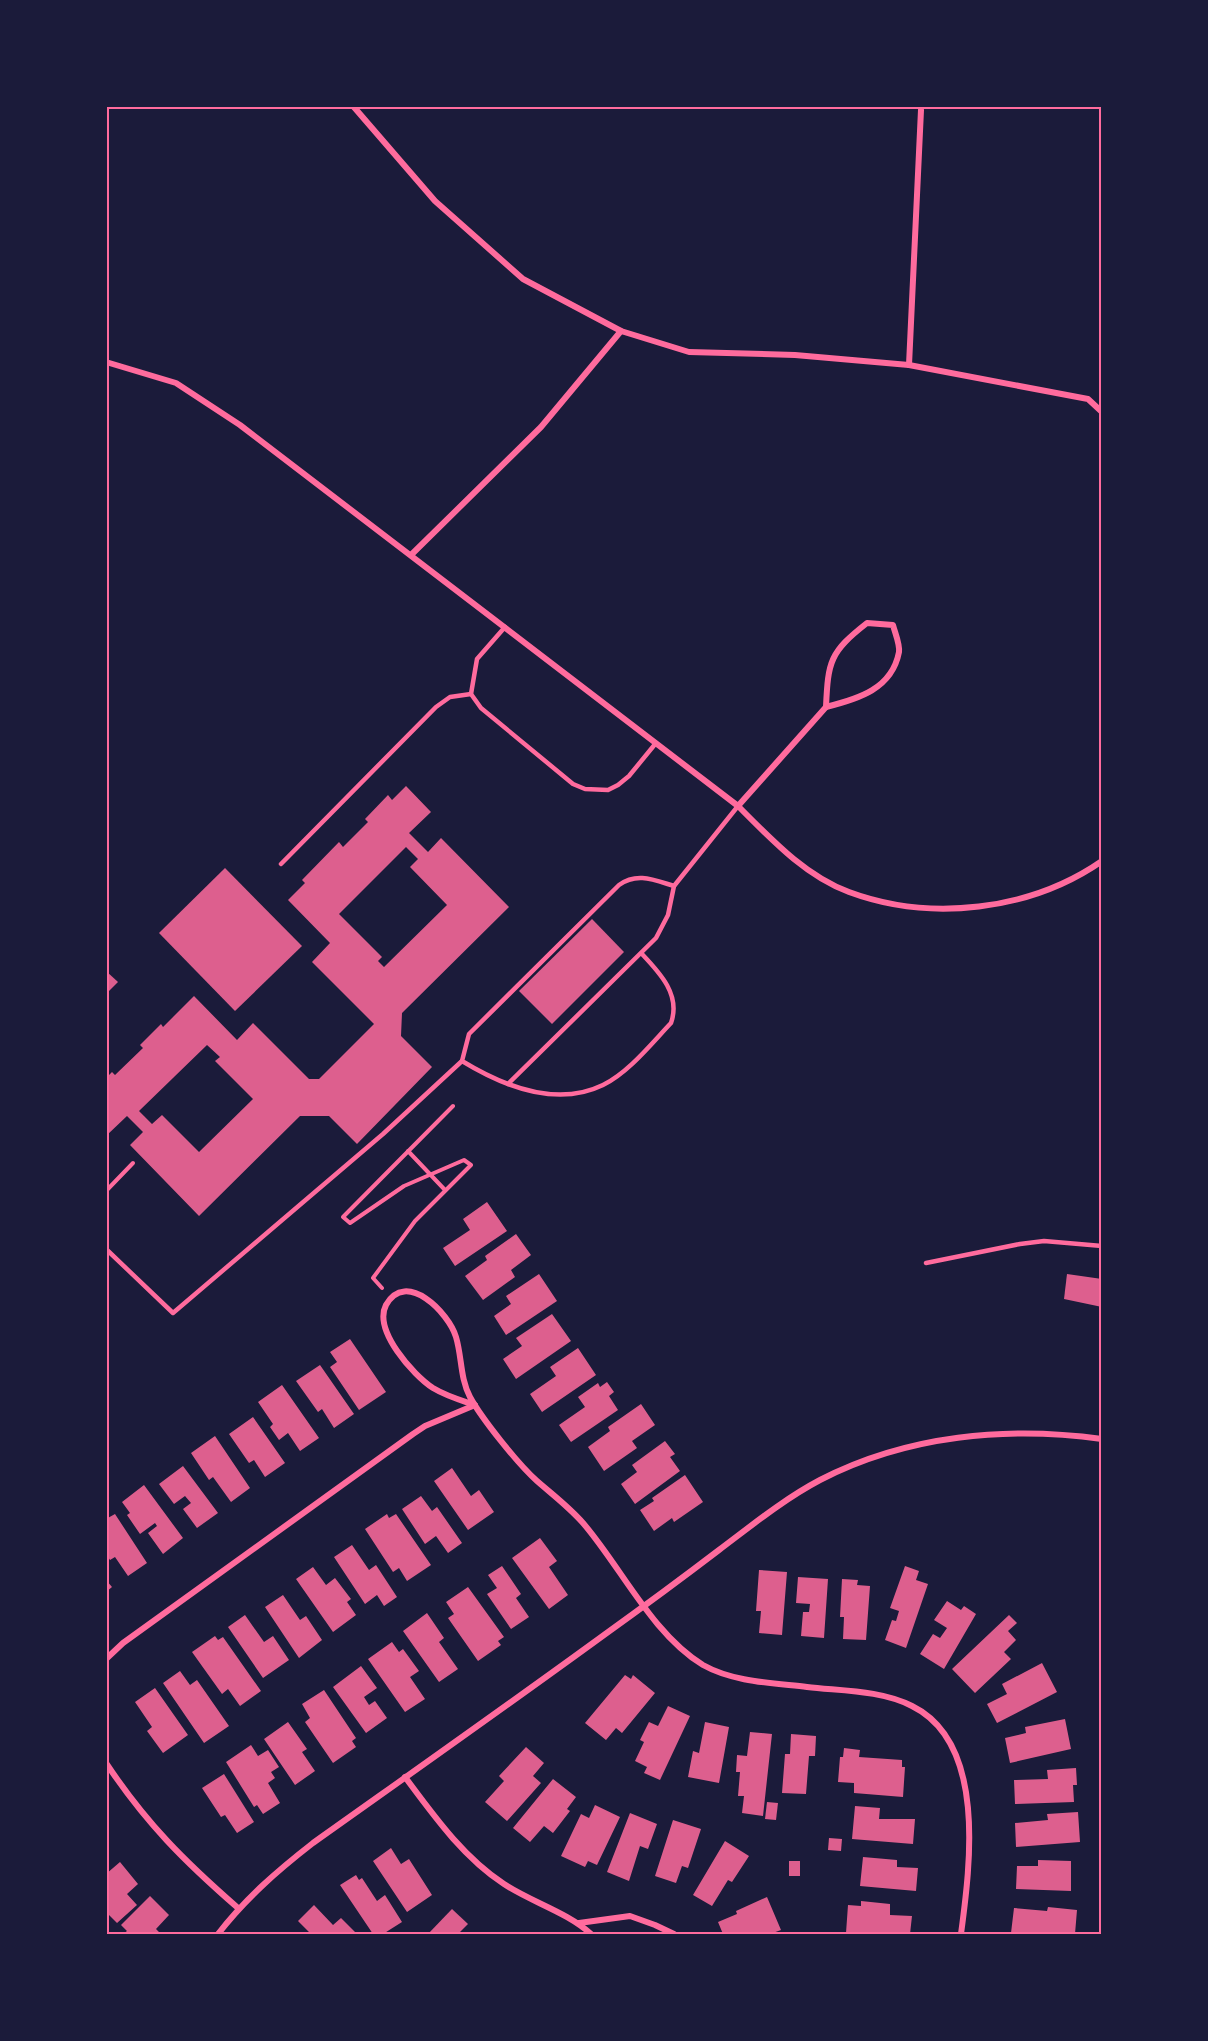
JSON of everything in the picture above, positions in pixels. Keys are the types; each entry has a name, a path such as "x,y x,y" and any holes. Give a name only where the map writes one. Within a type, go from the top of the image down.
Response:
{"street":[{"path":"353,106 435,201 523,279 621,331 689,352 795,355 909,365 1088,399 1101,412"},
{"path":"909,365 922,108"},
{"path":"411,555 541,428 621,331"},
{"path":"106,362 176,383 240,425 738,806 775,843 810,870 848,892 921,908 995,905 1047,891 1101,861"},
{"path":"738,806 826,707 858,699 886,681 900,650 893,625 867,622 841,643 828,670 826,707"},
{"path":"475,1405 430,1387 412,1369 387,1336 383,1318 388,1302 394,1297 411,1292 433,1302 456,1337 462,1376 475,1405 522,1467 584,1524 645,1606 687,1653 719,1672 754,1680 879,1695 912,1706 935,1721 957,1755 964,1785 968,1857 961,1935"},
{"path":"106,1659 123,1643 413,1434 428,1424 475,1405"},
{"path":"218,1935 238,1908 288,1862 645,1606 797,1493 858,1464 924,1443 962,1436 1035,1432 1101,1439"},
{"path":"106,1763 141,1814 161,1837 192,1869 238,1908"},
{"path":"405,1777 440,1824 486,1870 523,1896 576,1923 591,1935"},
{"path":"576,1923 586,1924 614,1917 630,1916 656,1924 674,1935"}],"lane":[{"path":"505,627 477,659 471,694 481,708 573,784 585,789 608,790 629,776 656,743"},
{"path":"281,864 436,708 450,698 471,694"},
{"path":"508,1084 642,954 662,929 672,904 674,886 738,806"},
{"path":"106,1249 173,1313 382,1134 462,1061 469,1034 619,885 631,878 642,877 674,886"},
{"path":"462,1061 508,1084 537,1093 583,1091 602,1086 627,1068 671,1023 674,1016 672,995 659,973 642,954"},
{"path":"926,1263 1044,1241 1101,1246"}],"path":[{"path":"384,1290 373,1278 415,1221 471,1165 464,1160 404,1186 350,1223 343,1217 453,1106"},
{"path":"408,1151 445,1190"},
{"path":"106,1191 133,1163"}],"building":[{"path":"406,786 431,812 409,833 428,852 441,838 509,907 402,1013 401,1036 432,1067 357,1144 329,1116 300,1116 199,1216 130,1145 143,1132 127,1116 106,1136 106,1078 112,1072 115,1075 143,1048 140,1045 161,1024 163,1027 194,996 237,1040 253,1023 309,1079 319,1079 374,1024 312,962 330,943 288,900 305,883 302,880 339,842 343,847 368,822 365,819 388,795 392,800","holes":["406,847 418,859 410,867 447,905 384,967 378,961 382,957 339,914","207,1045 220,1057 215,1061 253,1099 199,1152 162,1115 152,1124 139,1111"]},
{"path":"225,868 302,946 235,1011 159,933"},
{"path":"592,919 624,952 552,1024 519,991"},
{"path":"106,971 118,982 106,994"},
{"path":"487,1202 507,1231 455,1266 443,1248 470,1230 463,1219"},
{"path":"516,1234 531,1255 511,1270 515,1277 483,1300 465,1276 487,1260 485,1256"},
{"path":"539,1274 557,1301 506,1335 494,1316 511,1304 506,1296"},
{"path":"1067,1274 1102,1279 1102,1307 1064,1299"},
{"path":"552,1314 571,1341 516,1379 503,1359 522,1346 516,1338"},
{"path":"350,1339 386,1392 359,1410 330,1367 337,1362 330,1352"},
{"path":"578,1348 596,1375 542,1412 530,1394 556,1376 550,1367"},
{"path":"320,1365 354,1414 334,1428 322,1409 318,1412 296,1381"},
{"path":"607,1382 614,1392 609,1396 618,1410 571,1442 559,1425 585,1407 578,1397 598,1383 600,1387"},
{"path":"282,1385 319,1438 300,1451 288,1433 279,1440 270,1427 273,1424 258,1402"},
{"path":"641,1404 655,1425 632,1441 637,1448 604,1471 588,1447 610,1431 608,1427"},
{"path":"253,1417 285,1463 265,1477 254,1460 249,1463 229,1434"},
{"path":"215,1436 250,1488 231,1502 213,1477 209,1480 191,1453"},
{"path":"665,1441 675,1454 670,1457 680,1471 635,1504 621,1484 637,1472 632,1465"},
{"path":"183,1466 218,1513 197,1528 183,1509 191,1503 185,1496 174,1504 159,1484"},
{"path":"452,1468 471,1496 479,1490 494,1512 468,1530 434,1481"},
{"path":"685,1475 703,1502 674,1522 672,1518 654,1531 640,1510 654,1501 652,1498"},
{"path":"144,1485 183,1538 163,1554 148,1533 157,1526 155,1523 140,1534 127,1515 130,1513 122,1502"},
{"path":"421,1496 432,1511 437,1507 462,1543 448,1553 436,1536 425,1544 402,1509"},
{"path":"115,1514 147,1563 128,1576 115,1557 110,1560 106,1554 106,1519"},
{"path":"387,1514 389,1518 396,1514 431,1565 407,1581 399,1568 393,1572 365,1529"},
{"path":"540,1538 557,1561 549,1567 568,1595 549,1609 512,1558"},
{"path":"352,1545 369,1570 376,1565 397,1597 384,1606 377,1595 365,1604 334,1557"},
{"path":"502,1566 521,1594 516,1598 529,1617 511,1629 487,1594 497,1588 488,1575"},
{"path":"905,1566 919,1571 916,1580 928,1584 906,1648 885,1640 892,1620 896,1621 899,1611 890,1608"},
{"path":"313,1567 326,1585 335,1578 351,1599 347,1602 356,1615 333,1632 296,1579"},
{"path":"759,1570 787,1572 782,1635 759,1633 761,1611 756,1611"},
{"path":"798,1577 828,1579 824,1638 801,1636 803,1612 809,1612 810,1604 796,1603"},
{"path":"842,1579 858,1580 857,1585 870,1586 866,1640 843,1639 844,1617 840,1617"},
{"path":"106,1580 112,1587 106,1592"},
{"path":"468,1587 504,1637 498,1641 501,1645 478,1661 448,1618 454,1614 446,1602"},
{"path":"283,1595 300,1620 306,1616 322,1640 299,1658 265,1607"},
{"path":"947,1601 961,1610 964,1606 976,1614 944,1669 920,1654 933,1634 940,1638 947,1628 934,1620"},
{"path":"427,1613 444,1638 439,1642 458,1669 439,1682 403,1631"},
{"path":"245,1615 264,1642 273,1636 289,1660 263,1678 228,1627"},
{"path":"1009,1615 1017,1623 1008,1631 1016,1640 1004,1652 1011,1659 975,1693 952,1669"},
{"path":"215,1636 218,1640 223,1637 261,1691 240,1706 228,1689 222,1694 192,1652"},
{"path":"392,1642 399,1652 403,1649 419,1671 410,1677 425,1699 405,1712 368,1659"},
{"path":"1042,1663 1057,1692 997,1723 987,1704 1007,1694 1002,1684"},
{"path":"361,1666 377,1688 364,1697 369,1705 375,1701 387,1718 366,1733 333,1687"},
{"path":"180,1671 190,1685 197,1680 229,1726 204,1743 163,1683"},
{"path":"625,1675 631,1679 633,1675 655,1693 622,1733 616,1728 606,1740 585,1723"},
{"path":"155,1688 188,1735 163,1753 147,1731 152,1727 135,1702"},
{"path":"324,1690 356,1738 352,1741 356,1747 333,1763 305,1722 310,1718 302,1704"},
{"path":"668,1706 690,1716 660,1780 644,1773 647,1767 635,1761 644,1742 640,1740 649,1722 658,1726"},
{"path":"1065,1719 1071,1749 1010,1763 1005,1738 1026,1733 1025,1727"},
{"path":"288,1722 307,1749 302,1752 315,1771 295,1785 264,1739"},
{"path":"705,1722 729,1727 719,1783 688,1777 693,1751 699,1753"},
{"path":"750,1732 772,1734 763,1816 742,1813 744,1796 738,1796 740,1772 736,1772 737,1755 747,1756"},
{"path":"791,1734 816,1736 815,1756 809,1756 806,1794 782,1793 785,1754 790,1754"},
{"path":"251,1745 258,1756 268,1750 279,1767 271,1772 275,1778 268,1783 280,1803 263,1814 257,1805 254,1807 226,1762"},
{"path":"526,1747 544,1763 533,1776 541,1783 507,1821 485,1802 504,1781 499,1776"},
{"path":"844,1748 860,1750 859,1757 902,1760 902,1767 905,1767 903,1797 854,1793 854,1783 838,1782 840,1757 843,1757"},
{"path":"1076,1768 1077,1785 1073,1785 1074,1802 1015,1804 1014,1780 1048,1779 1047,1770"},
{"path":"224,1774 254,1822 237,1833 225,1815 221,1817 202,1788"},
{"path":"553,1779 576,1797 567,1809 570,1811 553,1833 544,1826 530,1842 513,1828"},
{"path":"767,1802 778,1803 776,1820 765,1819"},
{"path":"595,1805 620,1817 597,1865 588,1861 585,1867 561,1856 581,1814 589,1818"},
{"path":"855,1806 880,1808 879,1819 915,1819 913,1844 852,1839"},
{"path":"1078,1812 1080,1842 1016,1847 1015,1823 1048,1820 1047,1814"},
{"path":"630,1813 657,1824 648,1849 640,1846 629,1881 607,1872"},
{"path":"673,1820 701,1829 688,1868 682,1866 676,1883 655,1876"},
{"path":"829,1838 842,1839 841,1851 828,1850"},
{"path":"725,1841 749,1856 732,1882 728,1880 712,1906 693,1895"},
{"path":"391,1848 401,1864 409,1859 432,1895 407,1912 373,1861"},
{"path":"863,1857 897,1860 897,1867 918,1868 916,1891 860,1886"},
{"path":"1038,1860 1071,1861 1071,1891 1016,1889 1017,1866 1038,1866"},
{"path":"789,1861 800,1861 800,1876 789,1876"},
{"path":"120,1862 138,1884 127,1894 137,1905 117,1923 109,1915 106,1917 106,1874"},
{"path":"356,1875 359,1880 362,1878 377,1901 385,1895 402,1922 383,1934 373,1934 340,1885"},
{"path":"150,1896 169,1915 156,1929 161,1934 123,1934 127,1931 121,1925"},
{"path":"767,1897 781,1930 770,1934 723,1934 718,1922"},
{"path":"861,1901 890,1904 890,1915 912,1916 910,1934 846,1933 848,1905 861,1906"},
{"path":"314,1905 333,1925 341,1918 357,1934 311,1934 298,1921"},
{"path":"1048,1907 1077,1910 1075,1934 1011,1933 1014,1908 1047,1911"},
{"path":"452,1909 468,1924 458,1934 428,1934"}]}
